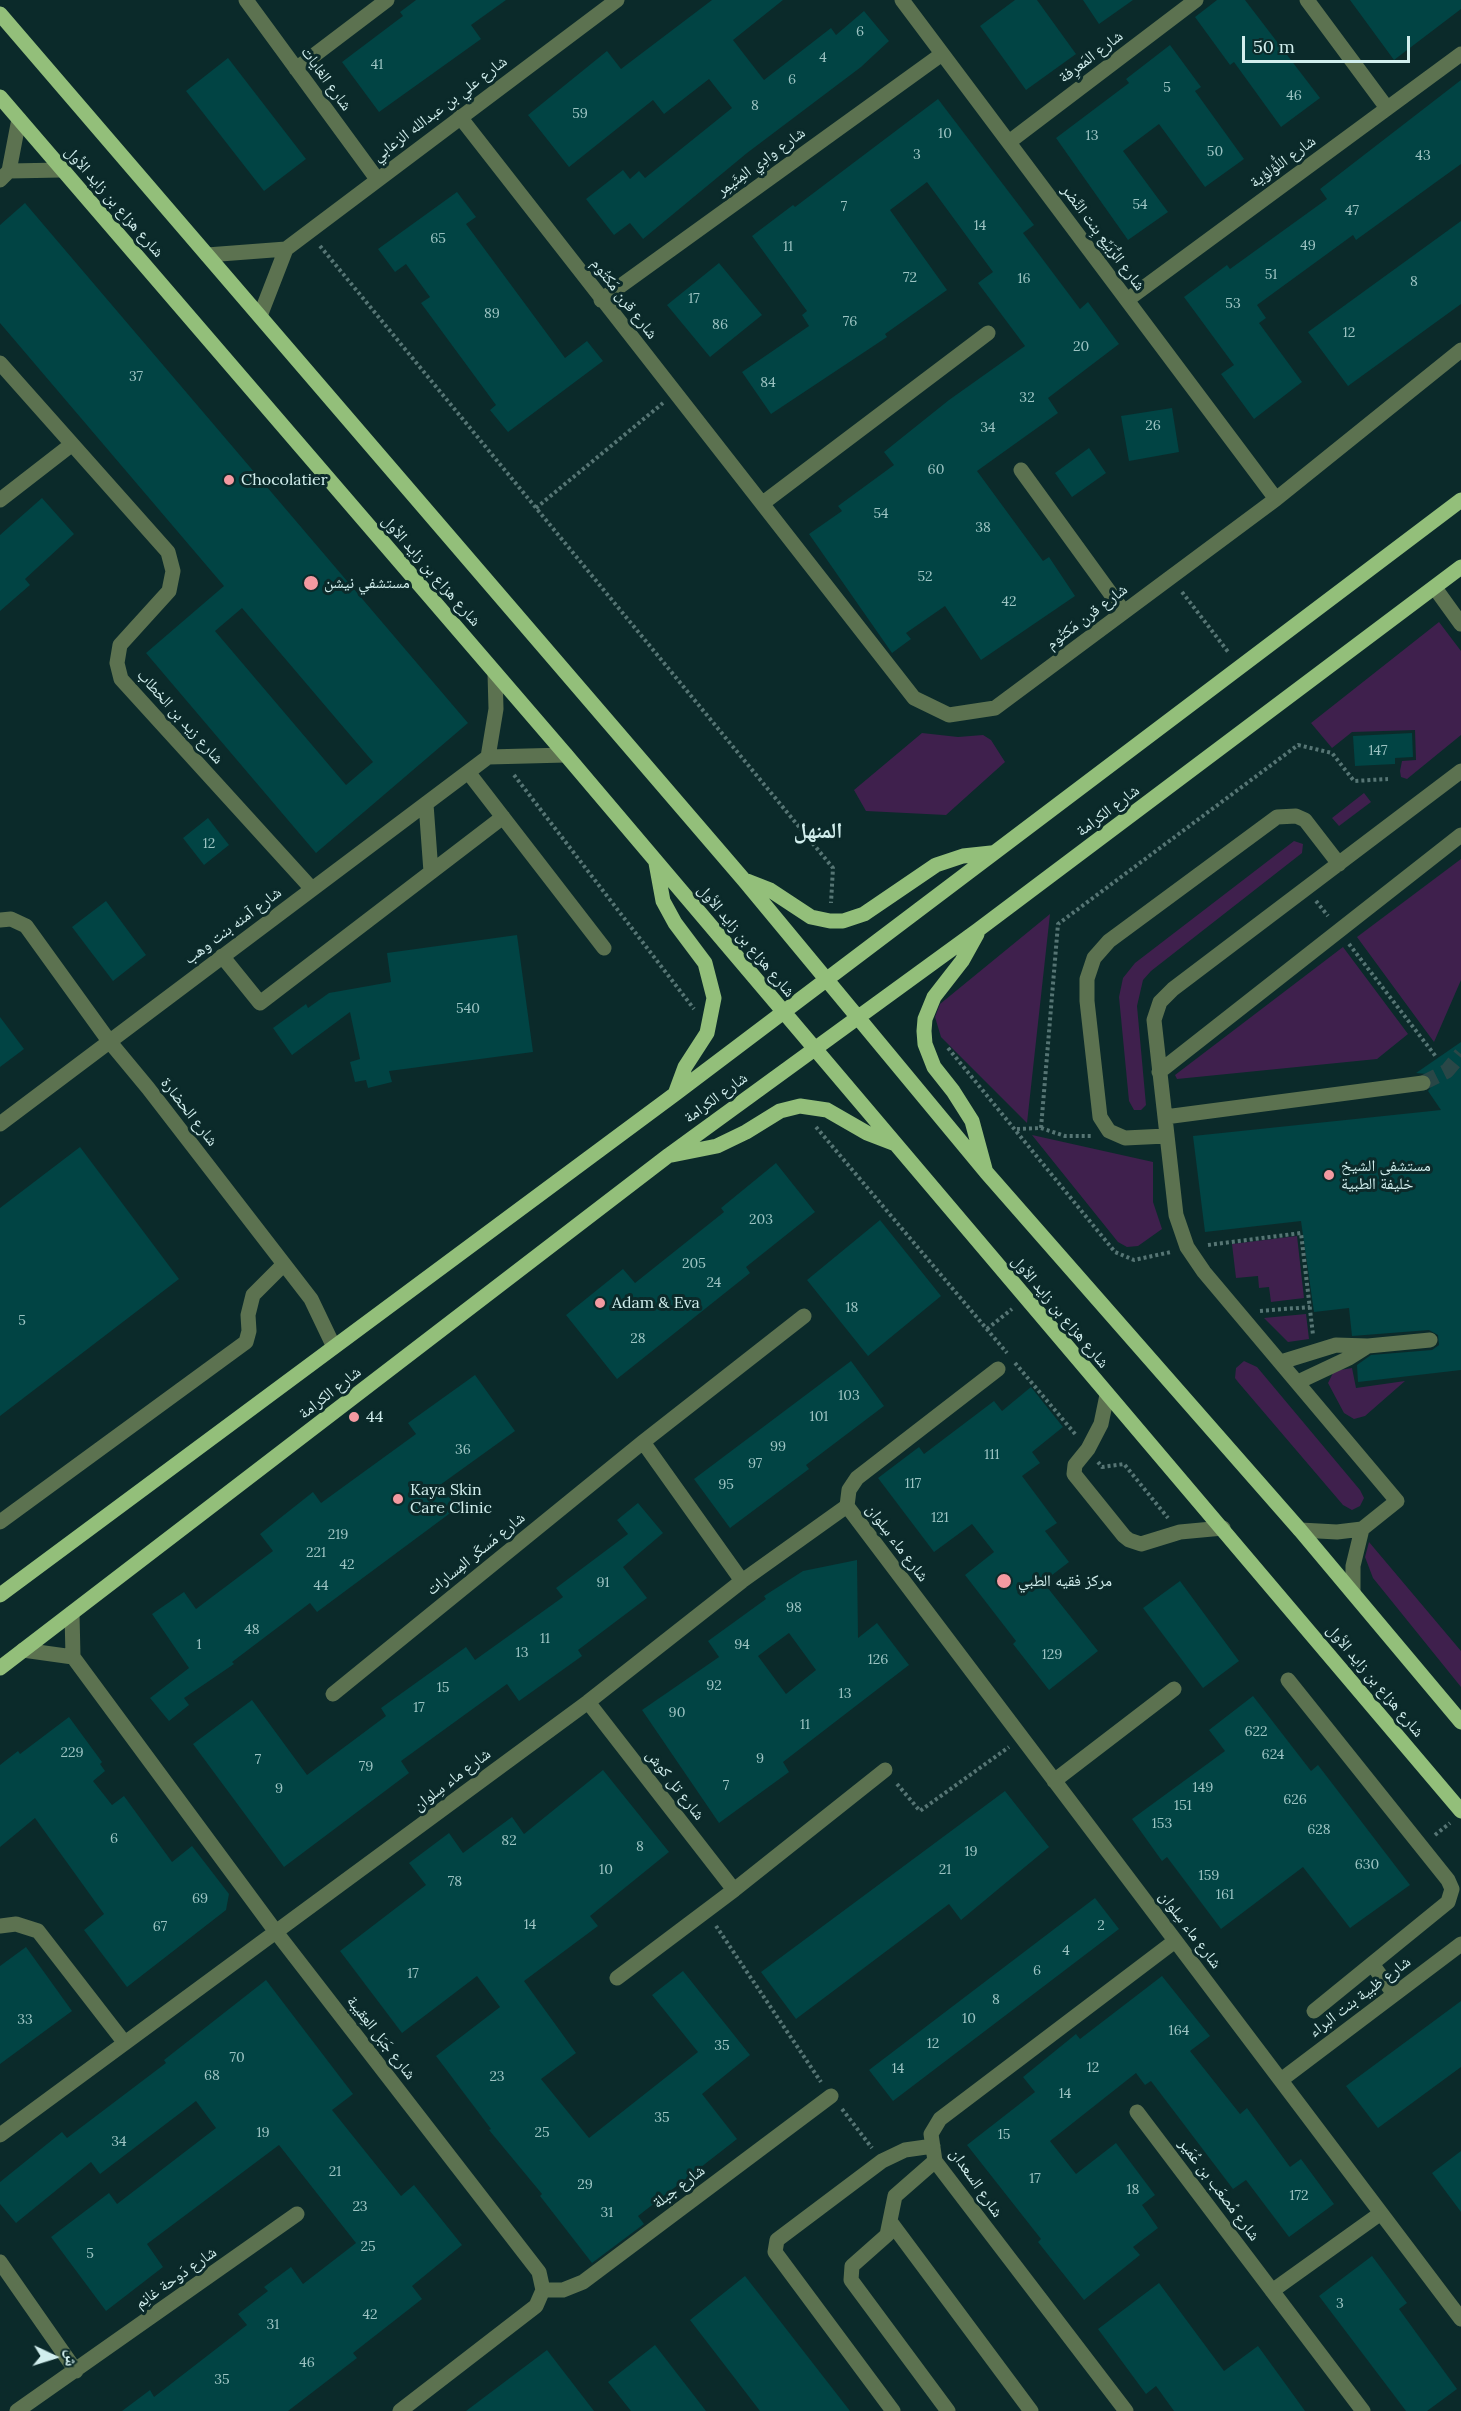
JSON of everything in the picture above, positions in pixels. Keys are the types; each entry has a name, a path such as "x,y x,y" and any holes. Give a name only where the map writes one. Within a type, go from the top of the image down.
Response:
{"main road":[{"path":"0,14 744,880 986,1172 1300,1530 1461,1722"},
{"name":"شارع هزاع بن زايد الأول","path":"0,97 566,755 1024,1298 1223,1528 1457,1816"},
{"name":"شارع الكرامة","path":"0,1595 333,1345 675,1094 1461,500"},
{"name":"شارع الكرامة","path":"0,1668 669,1155 978,930 1461,567"},
{"path":"744,880 770,890 811,917 830,921 854,919 924,871 963,856 991,853"},
{"path":"656,862 659,888 665,907 699,953 710,974 714,1009 707,1033 685,1067 675,1094"},
{"path":"978,930 962,961 934,997 925,1019 924,1031 925,1044 934,1067 972,1121 986,1172"},
{"path":"669,1155 717,1146 746,1132 780,1111 810,1106 827,1110 867,1133 894,1144"}],"street":[{"name":"شارع الغايات","path":"246,0 377,179"},
{"path":"296,69 387,0"},
{"name":"شارع علي بن عبدالله الزعابي","path":"286,249 616,0"},
{"name":"شارع الرُّبَيِّع بِنت النَّضر","path":"903,0 1276,499"},
{"name":"شارع المَعرِفة","path":"1009,142 1196,0"},
{"path":"1311,1 1387,108"},
{"name":"شارع وادِي المِثَيمِر","path":"601,300 942,54"},
{"name":"شارع اللُّؤلؤية","path":"1127,300 1461,54"},
{"name":"شارع قرن مَكتُوم","path":"460,117 914,698 949,715 995,708 1276,499 1461,350"},
{"path":"19,119 4,176 62,170"},
{"path":"207,255 286,249 260,316"},
{"path":"763,503 988,333"},
{"name":"شارع زيد بن الخطاب","path":"0,363 168,552 173,571 169,591 120,645 117,663 121,679 312,889"},
{"path":"0,500 72,445"},
{"path":"1021,470 1124,612"},
{"path":"1435,588 1461,624"},
{"path":"495,673 496,710 493,757 566,755"},
{"name":"شارع آمنه بنت وهب","path":"0,1124 468,772 493,757"},
{"path":"1300,1530 1331,1532 1362,1529 1397,1501 1239,1313 1187,1247 1176,1215 1154,1020 1166,995 1461,771"},
{"path":"468,772 604,948"},
{"path":"426,804 431,872"},
{"path":"1166,1136 1125,1138 1117,1136 1109,1131 1100,1117 1087,1001 1089,968 1101,948 1276,817 1296,816 1305,820 1339,864"},
{"path":"222,956 260,1003 503,817"},
{"path":"1159,1072 1461,835"},
{"name":"شارع الحضارة","path":"0,920 11,919 26,926 109,1041 311,1299 333,1345"},
{"path":"1165,1117 1423,1083"},
{"path":"0,1522 246,1342 249,1331 248,1315 253,1295 284,1264"},
{"name":"شارع مَسكَر المِسارات","path":"333,1695 643,1442 804,1316"},
{"path":"1281,1362 1347,1344 1368,1346 1430,1340"},
{"path":"1298,1382 1349,1358 1368,1346"},
{"path":"847,1506 849,1490 857,1478 998,1369"},
{"path":"1107,1395 1101,1424 1088,1449 1075,1465 1075,1478 1129,1540 1141,1544 1180,1532 1223,1528"},
{"path":"643,1442 742,1581"},
{"name":"شارع ماء سِلوان","path":"0,2135 588,1702 742,1581 847,1506 1461,2319"},
{"path":"1353,1593 1353,1566 1362,1529"},
{"path":"23,1650 73,1657 72,1613"},
{"name":"شارع جَبَل العِقيبة","path":"73,1657 276,1932 540,2272 543,2290"},
{"path":"1288,1680 1448,1880 1452,1889 1450,1898 1314,2011"},
{"path":"1054,1781 1174,1689"},
{"name":"شارع تل كوش","path":"588,1702 734,1890"},
{"path":"617,1978 707,1912 885,1770"},
{"path":"0,1926 16,1924 38,1931 124,2042"},
{"name":"شارع السعدان","path":"1126,2411 934,2154 931,2134 940,2119 1176,1941"},
{"name":"شارع ظبية بنت البراء","path":"1281,2080 1461,1944"},
{"path":"1372,1964 1394,1994"},
{"name":"شارع جبلة","path":"543,2290 563,2290 584,2282 831,2096"},
{"name":"شارع مُصعَب بن عُمَير","path":"1137,2112 1363,2411"},
{"path":"893,2411 775,2252 777,2240 882,2161 905,2150 934,2154"},
{"path":"934,2154 895,2196 892,2224 887,2235 852,2266 851,2280 948,2411"},
{"path":"1272,2291 1381,2213"},
{"name":"شارع دَوحة غانِم","path":"16,2411 297,2214"},
{"path":"892,2224 1031,2411"},
{"path":"0,2262 76,2371"},
{"path":"400,2411 536,2306 543,2290"}],"path":[{"path":"308,232 833,868 830,921"},
{"path":"536,508 675,393"},
{"path":"1171,577 1239,666"},
{"path":"493,757 696,1012 714,1009"},
{"path":"1307,888 1437,1058"},
{"path":"924,1031 940,1038 1121,1257 1141,1260 1187,1247 1301,1233 1315,1351"},
{"path":"810,1106 809,1119 1102,1467 1124,1464 1180,1532"},
{"path":"1017,1129 1041,1128 1072,1137 1117,1136"},
{"path":"987,1329 1024,1298"},
{"path":"1239,1313 1310,1307"},
{"path":"885,1770 920,1811 1022,1738"},
{"path":"1421,1847 1457,1816"},
{"path":"707,1912 831,2096 882,2161"}],"shaded area":[{"path":"1439,622 1461,651 1461,735 1407,779 1401,777 1400,771 1402,761 1416,760 1415,730 1352,732 1332,748 1311,723"},
{"path":"922,733 958,737 983,735 991,740 1005,762 946,815 866,811 854,790"},
{"path":"1364,793 1371,802 1339,826 1332,818"},
{"path":"1294,841 1303,844 1302,853 1151,971 1143,980 1137,1006 1146,1105 1141,1110 1134,1110 1129,1101 1119,997 1123,978 1135,963"},
{"path":"1461,859 1461,980 1434,1042 1357,937"},
{"path":"1050,914 1027,1123 941,1037 935,1017 940,1004"},
{"path":"1343,947 1408,1034 1377,1059 1177,1079 1175,1075"},
{"path":"1032,1135 1153,1162 1153,1202 1162,1229 1138,1246 1127,1247 1118,1242"},
{"path":"1297,1236 1304,1298 1271,1302 1269,1287 1259,1288 1258,1276 1236,1278 1232,1244"},
{"path":"1306,1314 1309,1339 1288,1342 1264,1318"},
{"path":"1244,1361 1257,1367 1360,1490 1364,1498 1360,1506 1352,1510 1343,1505 1238,1382 1235,1378 1236,1368"},
{"path":"1352,1368 1356,1388 1405,1381 1365,1416 1354,1419 1344,1413 1328,1383 1334,1371"},
{"path":"1369,1542 1461,1651 1461,1687 1373,1578 1365,1557"}],"building":[{"path":"416,0 506,0 471,25 481,39 379,112 342,62 403,16 400,12"},
{"path":"712,0 783,0 733,40 764,80 831,28 836,35 864,11 889,41 861,67 747,153 643,239 630,223 614,235 586,199 623,170 630,179 639,171 645,178 732,108 709,79 664,114 653,100 569,167 528,115 607,51 621,69"},
{"path":"1015,0 1037,0 1076,54 1026,90 980,26"},
{"path":"1083,0 1133,0 1099,24"},
{"path":"1217,0 1245,0 1320,98 1281,127 1234,62 1230,65 1195,17"},
{"path":"1350,0 1461,0 1461,9 1394,60"},
{"path":"1170,45 1201,87 1195,91 1244,159 1205,187 1159,124 1123,151 1168,212 1128,240 1056,138 1129,83 1126,79"},
{"path":"228,58 306,159 264,191 186,91"},
{"path":"1461,80 1461,164 1356,240 1353,235 1257,305 1266,318 1259,323 1302,382 1254,419 1221,374 1234,365 1184,297 1227,265 1230,269 1327,199 1320,189"},
{"path":"938,99 1034,225 1023,233 1080,309 1088,302 1119,344 1048,398 1058,413 977,471 1043,561 1049,557 1075,596 981,660 945,606 906,633 911,639 892,653 809,534 842,511 838,506 894,465 884,452 949,400 1025,346 978,283 993,272 927,182 890,210 947,290 885,334 887,337 771,414 742,372 809,326 802,315 807,311 752,236 793,205 795,207"},
{"path":"457,192 476,217 466,224 565,358 587,341 603,361 508,432 490,410 496,405 421,303 430,297 406,264 395,272 378,249"},
{"path":"25,203 468,723 316,853 146,653 224,586 0,323 0,225","holes":["242,608 373,762 346,785 215,631"]},
{"path":"1461,221 1461,304 1348,386 1308,332"},
{"path":"719,263 762,315 710,357 667,305"},
{"path":"1172,408 1179,452 1129,461 1121,416"},
{"path":"1089,448 1106,473 1072,497 1055,473"},
{"path":"42,498 74,534 25,579 30,585 0,611 0,535"},
{"path":"1412,733 1413,757 1395,758 1395,764 1355,766 1353,736"},
{"path":"208,818 229,845 204,865 183,838"},
{"path":"106,901 146,955 113,981 72,927"},
{"path":"517,935 533,1052 389,1071 392,1082 368,1088 366,1080 355,1082 350,1062 360,1059 350,1012 292,1055 273,1028 306,1004 308,1008 329,993 391,982 387,953"},
{"path":"0,1017 24,1049 0,1067"},
{"name":"مستشفي الشيخ خليفة الطبية","path":"1461,1042 1461,1370 1358,1382 1357,1365 1371,1355 1432,1350 1439,1345 1438,1335 1429,1330 1352,1336 1349,1308 1314,1312 1301,1221 1205,1232 1193,1136 1441,1110 1428,1091 1432,1086 1431,1078 1426,1074 1416,1073"},
{"path":"80,1147 179,1279 0,1416 0,1208"},
{"path":"776,1163 815,1212 746,1267 750,1273 617,1379 566,1315 623,1269 635,1283 724,1212 721,1208"},
{"path":"880,1220 941,1296 868,1356 807,1280"},
{"path":"851,1361 884,1406 806,1465 809,1469 730,1528 694,1479"},
{"path":"475,1375 515,1431 440,1485 457,1508 317,1612 310,1603 232,1662 234,1664 184,1698 189,1705 169,1721 150,1698 189,1668 152,1614 184,1592 196,1609 273,1551 260,1534 313,1492 321,1503 416,1434 408,1423"},
{"path":"1031,1387 1063,1427 1032,1452 1040,1463 1022,1476 1057,1523 1045,1531 1069,1562 1043,1582 1098,1651 1049,1690 1013,1644 1016,1641 965,1575 994,1552 972,1524 934,1552 878,1478 919,1447 924,1454 994,1401 1002,1411"},
{"path":"638,1503 663,1533 623,1567 647,1598 578,1650 582,1656 519,1701 507,1684 401,1761 409,1773 284,1867 193,1744 252,1700 307,1775 386,1716 381,1708 466,1647 475,1660 563,1597 556,1588 628,1534 617,1520"},
{"path":"857,1560 858,1638 877,1623 909,1665 783,1762 789,1772 719,1823 642,1710 719,1657 708,1641 766,1599 764,1596 803,1571","holes":["789,1633 816,1670 786,1694 758,1656"]},
{"path":"1180,1581 1239,1661 1203,1688 1143,1608"},
{"path":"1253,1696 1311,1771 1318,1765 1410,1885 1350,1928 1303,1867 1221,1929 1167,1857 1162,1861 1132,1819 1225,1751 1209,1730"},
{"path":"69,1717 102,1762 100,1764 105,1771 93,1781 112,1805 124,1796 172,1862 192,1846 229,1894 226,1910 127,1987 84,1930 104,1914 35,1818 0,1847 0,1765 18,1751 20,1754"},
{"path":"603,1770 669,1852 590,1916 598,1926 524,1981 576,2053 541,2079 589,2138 698,2052 652,1995 683,1971 750,2055 702,2094 737,2139 638,2216 644,2224 592,2263 540,2196 542,2194 489,2130 491,2129 436,2056 500,2007 477,1976 402,2033 340,1951 426,1885 409,1863 449,1833 463,1853 512,1817 524,1834"},
{"path":"1005,1791 1049,1847 961,1920 949,1904 796,2019 761,1972"},
{"path":"1095,1898 1119,1929 893,2101 869,2070"},
{"path":"26,1947 72,2011 0,2064 0,1966"},
{"path":"1162,1976 1210,2036 1190,2051 1240,2114 1247,2108 1290,2167 1301,2159 1334,2204 1289,2237 1246,2180 1233,2189 1151,2081 1145,2085 1136,2073 1050,2141 1076,2174 1116,2143 1155,2195 1142,2205 1158,2228 1133,2247 1140,2255 1084,2300 1038,2242 1041,2239 967,2145 1035,2092 1023,2077 1076,2034 1080,2039"},
{"path":"266,1980 353,2094 332,2110 401,2196 414,2185 462,2245 412,2286 422,2299 353,2353 357,2358 288,2411 122,2411 150,2390 154,2397 247,2325 238,2314 268,2291 264,2287 291,2267 303,2284 356,2243 279,2145 147,2244 163,2267 106,2311 51,2237 109,2193 117,2204 216,2128 196,2101 100,2174 91,2162 16,2223 0,2204 0,2182 62,2132 67,2138 166,2063 164,2060"},
{"path":"1461,2001 1461,2067 1378,2128 1346,2086"},
{"path":"1461,2151 1461,2212 1432,2173"},
{"path":"1372,2256 1407,2303 1399,2309 1457,2389 1427,2411 1406,2411 1319,2296"},
{"path":"745,2276 850,2411 760,2411 690,2320"},
{"path":"1159,2283 1224,2371 1258,2346 1305,2411 1174,2411 1156,2386 1146,2394 1098,2329"},
{"path":"655,2345 706,2411 631,2411 608,2382"},
{"path":"547,2350 594,2411 466,2411"}],"tunnel":[{"path":"1423,1083 1447,1071 1461,1054"}],"place":[{"name":"Chocolatier","path":"229,480"},
{"name":"مستشفي نيشن","path":"311,583"},
{"name":"مستشفي الشيخ خليفة الطبية","path":"1329,1175"},
{"name":"Adam & Eva","path":"600,1303"},
{"name":"44","path":"354,1417"},
{"name":"Kaya Skin Care Clinic","path":"398,1499"},
{"name":"مركز فقيه الطبي","path":"1004,1581"}],"district":[{"name":"المنهل","path":"818,832"}]}
